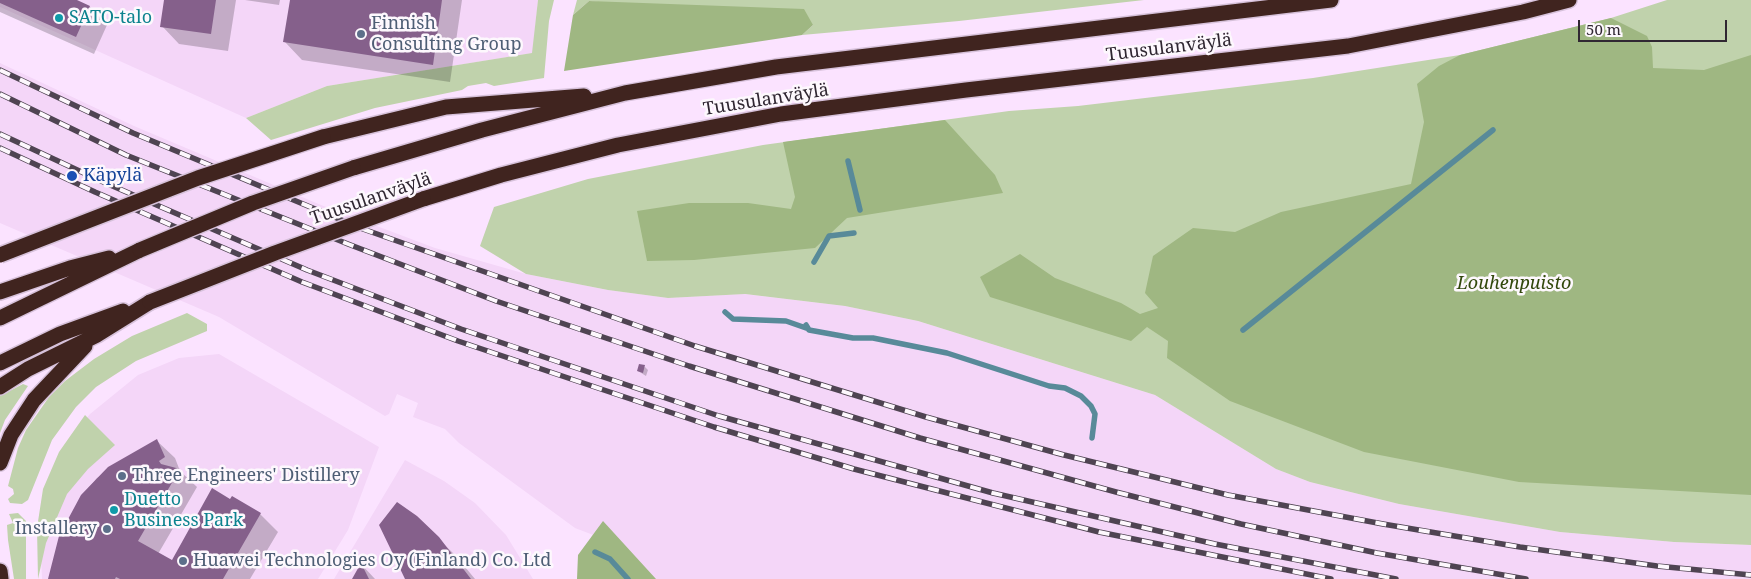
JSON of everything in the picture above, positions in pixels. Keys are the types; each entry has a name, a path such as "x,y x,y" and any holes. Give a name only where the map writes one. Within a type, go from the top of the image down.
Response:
{"highway":[{"name":"Tuusulanväylä","path":"0,318 140,250 253,202 353,168 482,130 625,93 776,67 1331,0"},
{"name":"Tuusulanväylä","path":"0,363 60,334 423,199 501,175 618,145 781,114 966,90 1348,46 1523,12 1569,0"},
{"path":"0,255 198,178 323,137 446,107 625,93"},
{"path":"0,292 70,268 140,250"},
{"path":"0,387 28,369 97,335 150,302"},
{"path":"0,463 11,435 34,400 65,365 97,335"},
{"path":"0,571 2,579"}],"shaded area":[{"path":"0,0 538,0 533,53 327,86 246,118 0,7"},
{"path":"0,63 134,126 321,205 435,248 526,274 608,290 668,298 744,294 845,306 918,321 1155,395 1276,469 1310,482 1399,504 1560,532 1674,542 1751,545 1751,579 648,579 609,541 575,528 459,443 445,429 413,417 418,403 397,394 389,414 385,416 219,317 0,223"},
{"path":"219,354 379,447 348,530 318,579 42,579 40,534 68,441 90,414 138,375 179,358"},
{"path":"405,460 444,481 475,503 506,535 533,579 334,579"}],"green space":[{"path":"538,0 554,0 549,21 544,78 494,86 486,83 468,86 462,90 375,108 271,140 246,118 327,86 532,53"},
{"path":"577,0 1144,0 959,21 802,35 813,25 589,1 573,15"},
{"name":"Louhenpuisto","path":"1667,0 1751,0 1751,545 1674,542 1560,532 1399,504 1310,482 1276,469 1155,395 918,321 845,306 745,294 668,298 608,290 526,274 480,246 494,207 588,179 763,145 1009,111 1078,106 1313,78 1460,55 1611,18"},
{"path":"589,1 804,9 813,25 802,35 564,71 573,15"},
{"path":"1611,18 1647,36 1652,47 1653,68 1704,70 1751,55 1751,495 1519,482 1364,452 1230,401 1167,358 1168,341 1147,327 1131,341 990,297 980,277 1020,254 1055,278 1121,303 1140,314 1158,308 1145,293 1153,256 1193,228 1235,232 1281,212 1411,184 1424,122 1417,84 1439,66 1460,55"},
{"path":"945,120 995,175 1003,193 847,218 815,248 694,260 647,261 637,211 689,203 748,203 791,209 795,197 783,142"},
{"path":"187,313 207,324 207,331 136,361 96,387 76,407 52,440 28,500 22,504 10,503 8,499 14,494 13,489 8,486 18,448 26,430 49,397 65,381 94,359 132,336"},
{"path":"23,384 28,386 5,420 0,433 0,396"},
{"path":"85,415 115,445 88,469 67,494 46,543 38,579 37,528 43,489 59,452"},
{"path":"18,513 26,521 26,579 14,579 8,540 7,525 13,523 9,514"},
{"path":"603,521 656,579 577,579 578,555"}],"building":[{"name":"SATO-talo","path":"0,0 77,0 90,6 76,37 0,3"},
{"path":"164,0 216,0 211,34 160,27"},
{"name":"Finnish Consulting Group","path":"290,0 442,0 433,65 283,42"},
{"path":"639,364 645,365 643,373 637,371"},
{"name":"Duetto Business Park","path":"157,439 165,457 159,461 161,464 180,469 138,541 172,560 212,488 230,499 232,496 261,513 223,579 120,579 116,577 115,579 48,579 59,536 81,495 108,467"},
{"path":"397,502 417,516 439,537 471,579 405,579 379,525"},
{"path":"361,563 369,579 352,579"}],"waterway":[{"path":"1243,330 1493,130"},
{"path":"848,161 860,210"},
{"path":"814,262 829,236 854,233"},
{"path":"725,312 733,319 786,321 806,328"},
{"path":"806,325 809,330 853,338 873,338 947,353 1049,386 1065,388 1081,396 1091,406 1095,414 1092,438"},
{"path":"595,552 610,559 628,579"}],"railway":[{"path":"0,70 133,133 363,229 695,346 926,417 1064,455 1228,495 1520,547 1657,566 1751,575"},
{"path":"0,94 126,155 348,244 496,301 689,366 920,438 1241,524 1377,553 1526,579"},
{"path":"0,134 101,181 307,270 461,329 719,416 993,493 1215,544 1396,579"},
{"path":"0,148 95,192 302,282 458,341 714,427 854,469 1099,532 1331,579"}],"place":[{"name":"SATO-talo","path":"59,18"},
{"name":"Finnish Consulting Group","path":"361,34"},
{"name":"Käpylä","path":"72,176"},
{"name":"Three Engineers' Distillery","path":"122,476"},
{"name":"Duetto Business Park","path":"114,510"},
{"name":"Installery","path":"107,529"},
{"name":"Huawei Technologies Oy (Finland) Co. Ltd","path":"183,561"}]}
